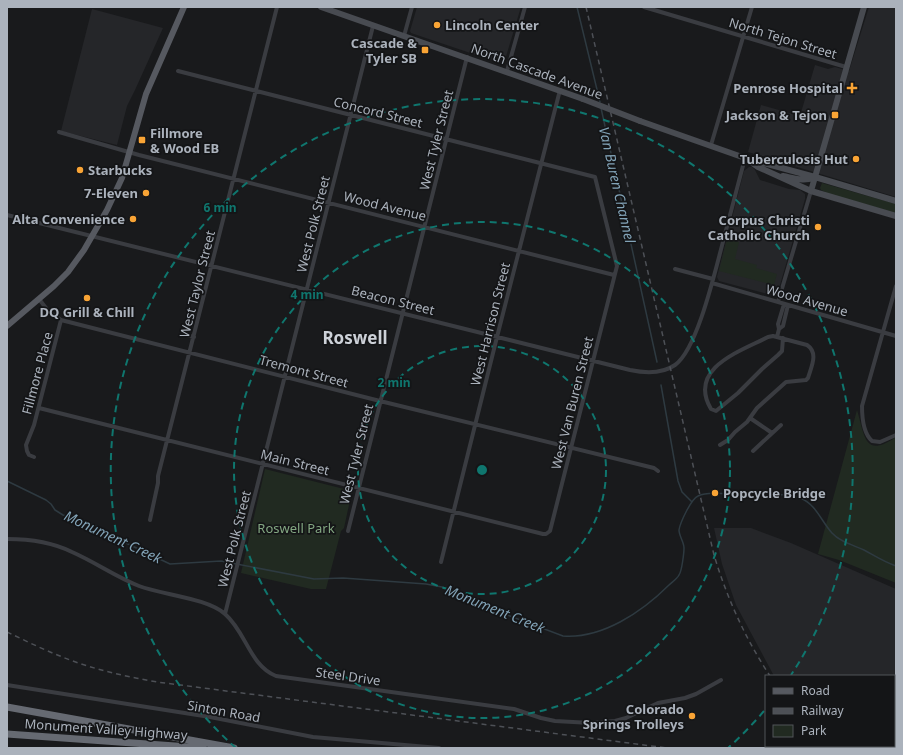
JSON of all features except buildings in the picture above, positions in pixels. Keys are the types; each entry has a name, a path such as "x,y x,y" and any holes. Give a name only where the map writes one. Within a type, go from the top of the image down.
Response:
{"highway":[{"path":"7,707 234,748"},
{"name":"Monument Valley Highway","path":"7,734 203,748"}],"main road":[{"path":"7,326 68,272 93,236 122,178 146,94 184,7"},
{"name":"North Cascade Avenue","path":"321,7 560,90 640,121 745,158 815,177 896,202"},
{"path":"811,191 864,7"},
{"name":"North Cascade Avenue","path":"745,158 758,167 811,191 896,216"},
{"path":"769,172 803,180 810,180 815,177"}],"street":[{"name":"West Taylor Street","path":"150,520 158,483 158,476 277,7"},
{"path":"404,36 412,7"},
{"path":"507,72 525,7"},
{"name":"North Tejon Street","path":"644,7 846,67"},
{"path":"711,145 752,7"},
{"name":"West Polk Street","path":"225,614 373,26"},
{"name":"West Tyler Street","path":"348,531 467,57"},
{"name":"Concord Street","path":"178,71 596,177"},
{"name":"West Harrison Street","path":"442,562 453,512 560,90"},
{"name":"Wood Avenue","path":"59,132 129,152 614,275"},
{"path":"713,281 745,158"},
{"name":"West Van Buren Street","path":"546,534 550,531 617,266 596,177"},
{"path":"778,302 811,191"},
{"name":"Beacon Street","path":"7,215 593,361 630,370 646,372 665,370 680,361 698,327 713,281"},
{"name":"Wood Avenue","path":"675,269 786,305 896,336"},
{"path":"896,286 862,406 864,424 868,436 872,441 880,442 896,435"},
{"name":"Fillmore Place","path":"34,457 27,451 26,445 39,408 62,320 49,312 39,299"},
{"path":"776,337 779,328 783,326 786,305"},
{"name":"Tremont Street","path":"62,320 658,471"},
{"path":"186,335 194,337"},
{"path":"720,445 728,440 750,418 757,408 786,382 806,380 808,378 814,356 813,350 807,345 783,338 773,336 761,340 722,361 712,370 707,380 705,390 711,409 716,411 775,359 782,351 783,338"},
{"name":"Main Street","path":"39,408 546,534"},
{"path":"750,418 772,433"},
{"path":"752,451 781,425"},
{"name":"Steel Drive","path":"7,539 28,540 63,548 139,586 210,606 225,614 235,626 259,665 267,672 276,676 514,709 555,721 591,723 626,718 658,703 685,698 696,694 721,680"},
{"name":"Sinton Road","path":"7,685 210,717 313,737 439,748"}],"shaded area":[{"name":"Lincoln Center","path":"417,7 521,7 503,64 411,33 410,31"},
{"name":"Penrose Hospital","path":"869,7 896,7 896,197 748,152 761,105 800,116 815,65 828,69 835,67 849,71"},
{"path":"92,9 163,28 127,106 117,145 61,131"},
{"path":"749,167 752,167 755,170 760,180 789,189 800,190 805,194 805,199 777,295 775,296 719,281 717,277 744,171"},
{"path":"714,528 751,528 791,543 896,589 896,748 842,747 895,747 895,675 773,675 736,605 722,564"}],"green space":[{"path":"822,183 896,204 896,213 829,194 821,190 820,188"},
{"path":"727,239 739,242 735,259 757,265 756,268 777,274 774,285 719,271"},
{"path":"857,410 864,436 872,445 878,446 896,437 896,583 839,560 818,554"},
{"name":"Roswell Park","path":"265,469 352,491 344,528 341,531 326,589 311,589 241,573"}],"waterway":[{"name":"Van Buren Channel","path":"577,7 600,102"},
{"name":"Van Buren Channel","path":"601,108 657,362"},
{"name":"Van Buren Channel","path":"661,385 678,481 682,492 692,502"},
{"name":"Monument Creek","path":"7,481 46,500 55,510 63,515 94,525 128,544 170,564 221,561 314,579 343,578 426,584 442,587 481,605 563,636 578,636 592,633 620,622 647,605 676,579 681,570 684,550 679,530 686,512 692,502 695,498 703,494 716,493 749,496 788,495 800,498 810,504 832,533 839,539 896,566"}],"railway":[{"path":"586,7 714,555 725,587 738,617 769,675"},
{"path":"7,632 72,661 120,675 157,682 667,748"}],"place":[{"name":"Lincoln Center","path":"437,25"},
{"name":"Cascade & Tyler SB","path":"425,50"},
{"name":"Penrose Hospital","path":"852,88"},
{"name":"Jackson & Tejon","path":"835,115"},
{"name":"Fillmore & Wood EB","path":"142,140"},
{"name":"Tuberculosis Hut","path":"856,159"},
{"name":"Starbucks","path":"80,170"},
{"name":"7-Eleven","path":"146,193"},
{"name":"Alta Convenience","path":"133,219"},
{"name":"Corpus Christi Catholic Church","path":"818,227"},
{"name":"DQ Grill & Chill","path":"87,298"},
{"name":"Popcycle Bridge","path":"715,493"},
{"name":"Colorado Springs Trolleys","path":"692,716"}],"district":[{"name":"Roswell","path":"355,338"}]}
